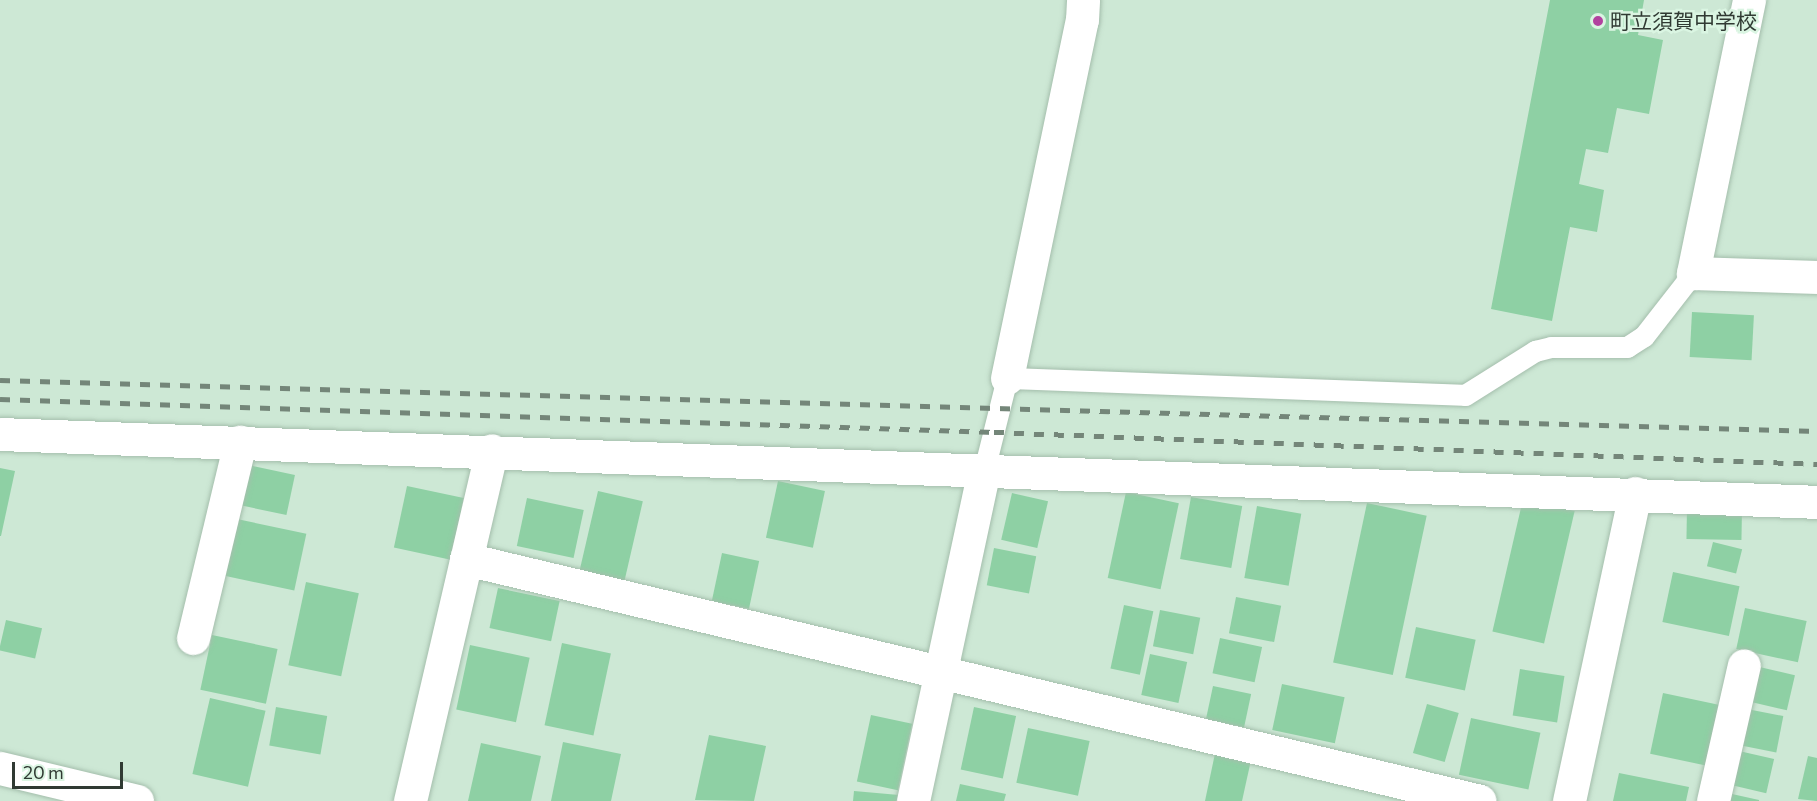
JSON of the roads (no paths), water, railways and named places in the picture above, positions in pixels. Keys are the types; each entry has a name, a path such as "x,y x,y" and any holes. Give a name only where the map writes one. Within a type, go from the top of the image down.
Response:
{"street":[{"path":"1007,378 1082,20 1083,0"},
{"path":"1749,0 1693,273 1817,277"},
{"path":"0,434 492,450 1635,493 1817,502"},
{"path":"193,638 240,442"},
{"path":"410,801 492,450"},
{"path":"912,801 942,673 984,470"},
{"path":"1569,801 1635,493"},
{"path":"466,559 1480,801"},
{"path":"1713,801 1744,665"},
{"path":"0,768 137,801"}],"lane":[{"path":"984,470 1007,378 1466,395 1535,351 1551,347 1627,347 1644,336 1693,273"}],"railway":[{"path":"0,380 1817,431"},
{"path":"0,399 994,432 1817,464"}],"place":[{"name":"町立須賀中学校","path":"1598,21"}]}
